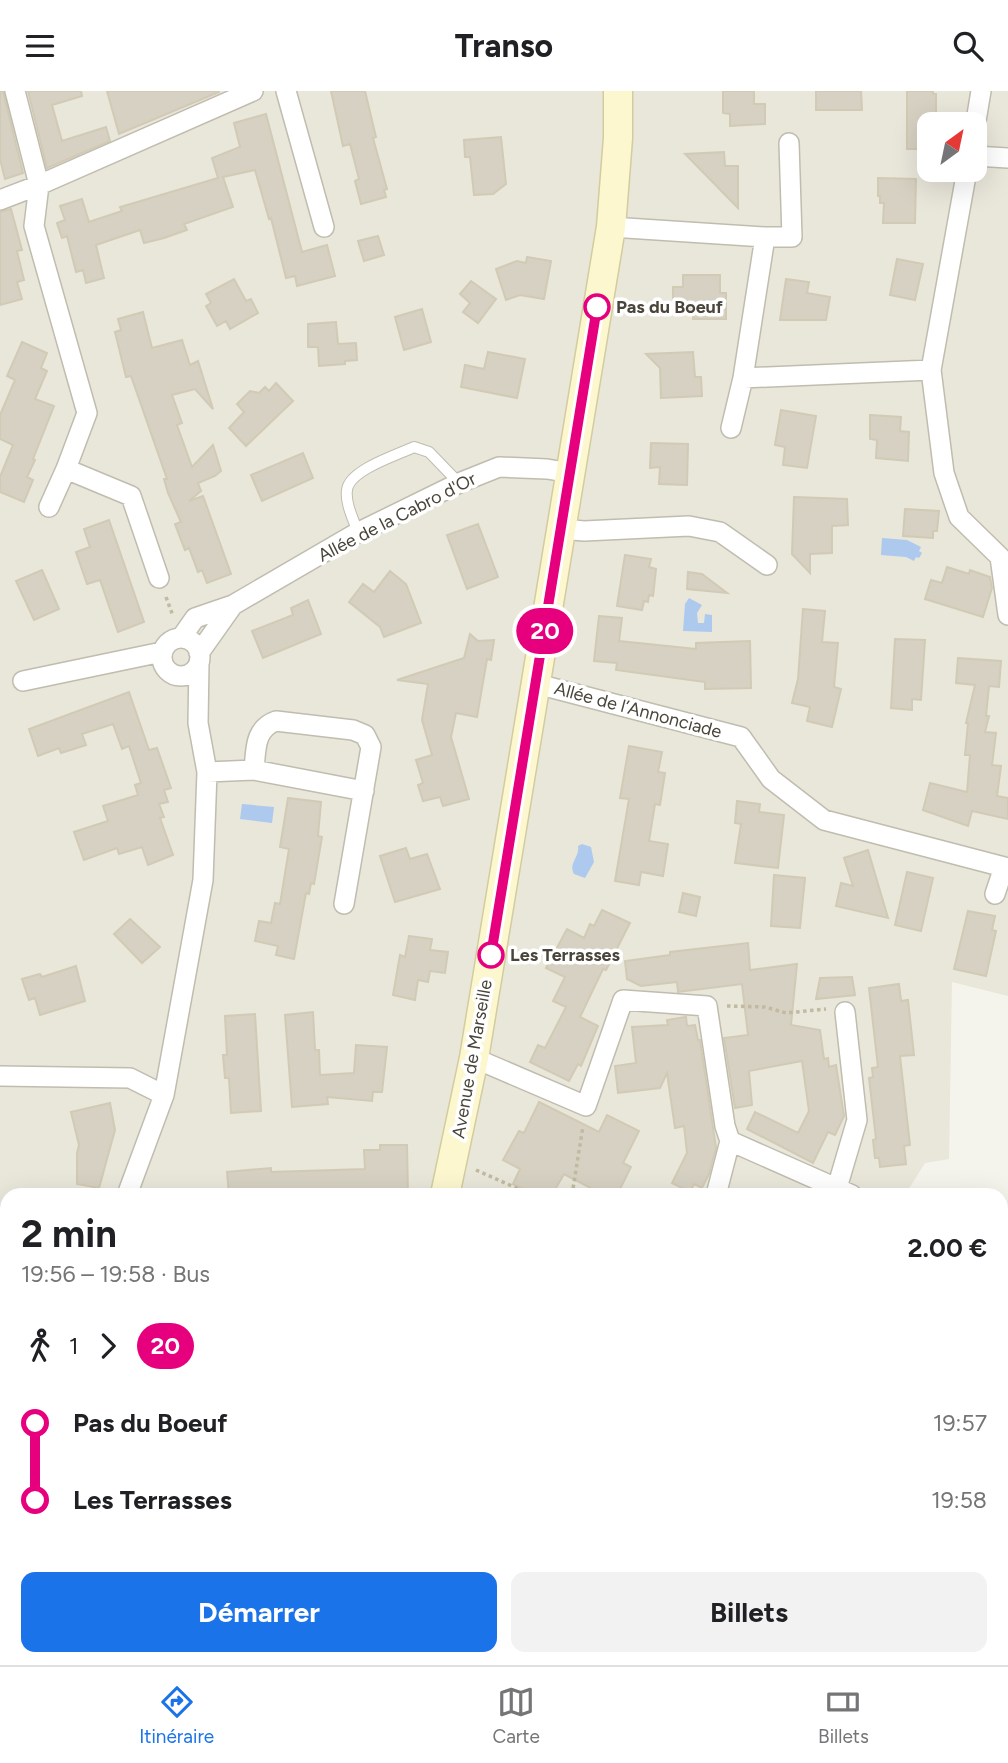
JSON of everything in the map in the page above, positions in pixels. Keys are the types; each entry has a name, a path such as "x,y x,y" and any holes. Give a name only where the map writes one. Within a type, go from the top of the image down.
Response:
{"street":[{"path":"15,91 39,185 34,226 87,413 49,507"},
{"path":"0,200 253,91"},
{"path":"286,91 324,227"},
{"name":"Avenue de Marseille","path":"447,1188 474,1058 611,227 618,138 618,91"},
{"path":"978,112 981,91"},
{"path":"611,227 792,237 789,143"},
{"path":"987,157 1008,158"},
{"path":"965,182 930,370 944,473 959,517 1000,557 1008,615"},
{"path":"731,428 743,378 765,237"},
{"path":"743,378 930,370"},
{"name":"Allée de la Cabro d'Or","path":"172,643 195,618 233,605 358,533 459,483 499,467 571,473"},
{"path":"66,469 131,496 159,579"},
{"path":"562,529 584,531 690,526 719,532 767,565"},
{"name":"Allée de la Cabro d'Or","path":"199,657 233,605"},
{"path":"172,643 162,661 166,670 175,676 198,723"},
{"path":"23,681 172,643 195,645 199,657 198,723 207,772 203,880 164,1095 130,1188"},
{"path":"175,676 185,676 194,671 199,657"},
{"name":"Allée de l’Annonciade","path":"537,684 741,737 771,779 824,820 1004,867 995,894"},
{"path":"254,770 258,735 266,725 276,721 353,730 365,735 371,747 344,904"},
{"path":"207,772 254,770 363,791"},
{"path":"474,1058 586,1106 623,1000 707,1006 725,1126 730,1141 718,1188"},
{"path":"845,1012 857,1121 845,1188"},
{"path":"0,1076 130,1079 164,1095"},
{"path":"730,1141 835,1188"}],"lane":[{"path":"358,533 348,502 347,488 355,474 414,447 429,452 441,461 459,483"}],"path":[{"path":"159,579 175,622 172,643"},
{"path":"707,1006 765,1007 786,1013 819,1008 845,1012"},
{"path":"575,1188 586,1106"},
{"path":"453,1161 516,1188"}],"shaded area":[{"path":"0,91 1008,91 1008,996 952,982 949,1159 925,1163 909,1188 0,1188"}],"water":[{"path":"882,538 907,540 921,547 919,551 922,553 914,561 906,557 881,555"},
{"path":"689,598 702,605 697,613 698,623 704,623 705,614 712,615 712,632 683,631 685,604"},
{"path":"242,804 274,807 272,823 240,819"},
{"path":"582,844 591,847 594,862 585,878 574,874 573,870 578,846"}],"building":[{"path":"0,91 3,91 23,173 5,179 0,159"},
{"path":"28,91 81,91 82,96 52,105 62,141 106,127 110,141 47,168"},
{"path":"107,91 219,91 219,92 119,134"},
{"path":"331,91 365,91 376,137 373,138 387,189 384,190 386,197 361,204 355,181 359,179 350,144 343,146"},
{"path":"723,91 754,91 754,104 765,104 765,124 730,126 730,114 723,113"},
{"path":"816,91 861,91 862,110 816,110"},
{"path":"907,91 933,91 933,94 936,94 936,112 917,112 917,149 907,149"},
{"path":"266,114 302,252 327,245 335,276 297,286 295,276 286,278 271,218 269,219 255,170 223,177 233,207 184,224 187,230 164,238 144,243 140,230 96,245 104,278 86,283 83,270 76,272 67,236 62,238 57,223 65,220 60,206 82,199 89,222 122,211 120,207 218,178 212,158 240,147 234,123"},
{"path":"501,137 506,184 493,194 474,195 470,157 465,157 464,140"},
{"path":"724,152 725,166 738,166 738,208 685,154"},
{"path":"878,178 916,179 915,223 883,223 884,203 880,203 878,196"},
{"path":"11,209 22,250 17,251 24,280 17,282 22,299 0,305 0,212"},
{"path":"378,236 384,255 364,261 358,241"},
{"path":"527,257 551,261 544,299 520,295 506,300 496,269 517,261 526,263"},
{"path":"897,259 923,264 915,300 890,295"},
{"path":"683,275 720,275 720,293 726,293 726,319 693,319 693,311 673,310 673,287 683,287"},
{"path":"234,279 246,301 251,299 258,313 230,329 226,321 217,326 206,306 211,303 206,294"},
{"path":"786,279 809,282 807,293 830,297 826,320 780,320"},
{"path":"471,281 496,299 478,323 463,312 470,303 460,294"},
{"path":"422,309 431,342 404,350 395,317"},
{"path":"143,312 152,348 182,340 190,365 198,361 213,409 195,389 172,395 182,423 177,425 192,467 213,445 221,471 198,483 201,491 189,501 203,496 231,574 207,583 202,570 198,572 189,548 185,550 175,524 181,522 168,493 164,479 167,479 131,376 126,377 115,332 121,330 118,319"},
{"path":"336,322 338,344 356,343 357,360 319,366 318,347 308,347 308,324"},
{"path":"22,342 47,353 41,368 47,371 35,399 54,406 27,477 33,480 24,502 0,492 0,477 13,445 0,439 0,415 15,380 7,376"},
{"path":"488,352 525,359 517,398 461,387 465,365 484,369"},
{"path":"693,352 695,377 701,377 702,396 661,398 660,368 646,354"},
{"path":"276,383 293,401 246,446 229,428 244,412 237,404 250,391 259,393 265,387 269,391"},
{"path":"781,410 816,416 807,468 783,465 785,447 775,445"},
{"path":"870,415 901,417 900,431 909,432 908,461 876,458 877,440 870,439"},
{"path":"651,443 688,444 687,485 659,484 660,467 650,468"},
{"path":"303,453 313,478 262,501 251,475"},
{"path":"794,497 847,499 848,525 832,526 832,553 810,554 810,573 792,554"},
{"path":"905,509 939,511 937,531 933,531 933,538 903,536"},
{"path":"109,520 144,622 118,632 100,580 87,584 76,552 90,547 84,529"},
{"path":"478,524 498,577 467,589 447,535"},
{"path":"625,555 651,559 649,567 656,569 653,596 649,595 648,602 644,601 642,610 617,606"},
{"path":"947,567 969,574 970,570 990,577 992,588 983,617 925,599 931,580 942,583"},
{"path":"42,570 59,609 34,620 16,581"},
{"path":"390,571 406,584 421,623 384,637 380,627 349,602 363,584 374,592"},
{"path":"688,572 702,574 727,593 687,589"},
{"path":"308,600 321,634 263,658 252,631 293,615 291,608"},
{"path":"803,609 825,611 822,642 838,643 834,687 841,689 832,727 807,721 810,707 792,703 798,679"},
{"path":"599,616 622,618 619,641 696,649 696,643 750,641 751,688 705,689 705,682 616,670 617,663 594,661"},
{"path":"470,634 478,641 494,640 491,660 487,659 477,717 456,713 451,737 469,799 443,806 440,797 423,801 418,785 423,783 416,760 432,755 422,720 428,684 397,680 464,658"},
{"path":"895,639 925,640 921,700 912,699 912,710 891,708"},
{"path":"958,658 1001,661 999,687 989,686 986,716 989,716 985,732 996,733 992,765 1001,766 997,796 1008,798 1008,819 972,811 968,826 923,810 930,783 967,792 970,755 965,755 966,723 975,685 956,683"},
{"path":"129,692 149,750 157,748 171,788 164,790 168,802 159,804 164,817 160,818 173,855 148,865 142,847 119,854 117,848 84,860 74,832 108,821 103,806 138,795 135,785 141,783 129,746 122,749 113,724 82,734 86,745 61,753 59,748 38,756 29,729"},
{"path":"629,746 662,752 658,772 665,773 660,805 655,804 649,841 668,844 663,876 641,872 639,885 615,881 629,799 620,798"},
{"path":"288,798 321,802 318,836 322,837 314,884 311,883 309,894 306,893 294,959 276,955 278,946 255,941 259,921 271,923 275,903 280,904 289,849 280,847"},
{"path":"737,801 760,804 759,812 784,815 778,868 735,863 741,824 735,823"},
{"path":"406,848 410,859 427,854 440,889 395,902 380,856"},
{"path":"868,850 888,918 836,906 841,883 853,886 844,858"},
{"path":"907,872 933,878 921,931 895,925"},
{"path":"774,875 805,878 800,928 771,926"},
{"path":"683,893 700,897 696,916 679,912"},
{"path":"602,910 630,923 606,970 603,969 580,1017 598,1026 581,1066 578,1064 569,1081 530,1062 538,1045 545,1048 566,1007 553,1001 565,977 546,968 567,929 584,938 590,924 594,926"},
{"path":"968,911 995,916 992,930 996,931 986,976 954,969"},
{"path":"130,919 160,947 142,963 114,934"},
{"path":"409,936 432,939 430,950 448,952 445,973 430,971 428,982 418,980 415,1000 393,995 400,955 405,957"},
{"path":"748,943 750,970 797,964 791,1025 820,1030 824,1059 828,1058 829,1067 836,1065 844,1116 835,1135 828,1132 813,1163 747,1129 755,1112 798,1133 809,1111 802,1061 749,1071 752,1105 735,1108 724,1038 748,1035 742,984 678,992 677,982 641,986 627,979 625,961 670,955 670,952"},
{"path":"76,966 85,1001 40,1015 35,998 29,1000 22,979 40,974 42,977"},
{"path":"852,977 855,995 816,999 820,978"},
{"path":"899,984 901,1001 908,1000 914,1055 900,1056 910,1145 904,1146 906,1164 880,1167 879,1158 875,1158 873,1140 876,1139 869,1078 873,1077 872,1068 878,1067 869,988"},
{"path":"313,1012 315,1050 319,1050 320,1075 354,1073 356,1045 387,1047 382,1092 373,1092 372,1101 327,1097 328,1104 292,1107 285,1015"},
{"path":"255,1014 261,1111 231,1113 229,1078 225,1078 223,1055 227,1055 225,1016"},
{"path":"686,1017 687,1026 695,1025 700,1040 716,1148 702,1188 694,1184 692,1188 682,1188 672,1183 687,1153 684,1126 675,1128 667,1073 660,1088 618,1093 615,1066 636,1063 632,1027 668,1025 667,1020"},
{"path":"539,1102 599,1132 607,1115 639,1131 623,1163 631,1167 620,1188 591,1188 564,1174 556,1188 521,1188 513,1184 520,1169 503,1160 519,1131 524,1133"},
{"path":"110,1103 115,1130 99,1188 77,1184 79,1145 71,1112"},
{"path":"380,1145 407,1145 408,1188 228,1188 227,1172 271,1168 271,1172 365,1169 364,1150 380,1150"}],"bus line":[{"name":"20","path":"491,955 597,307"}],"place":[{"name":"Pas du Boeuf","path":"597,307"},
{"name":"Les Terrasses","path":"491,955"}]}
